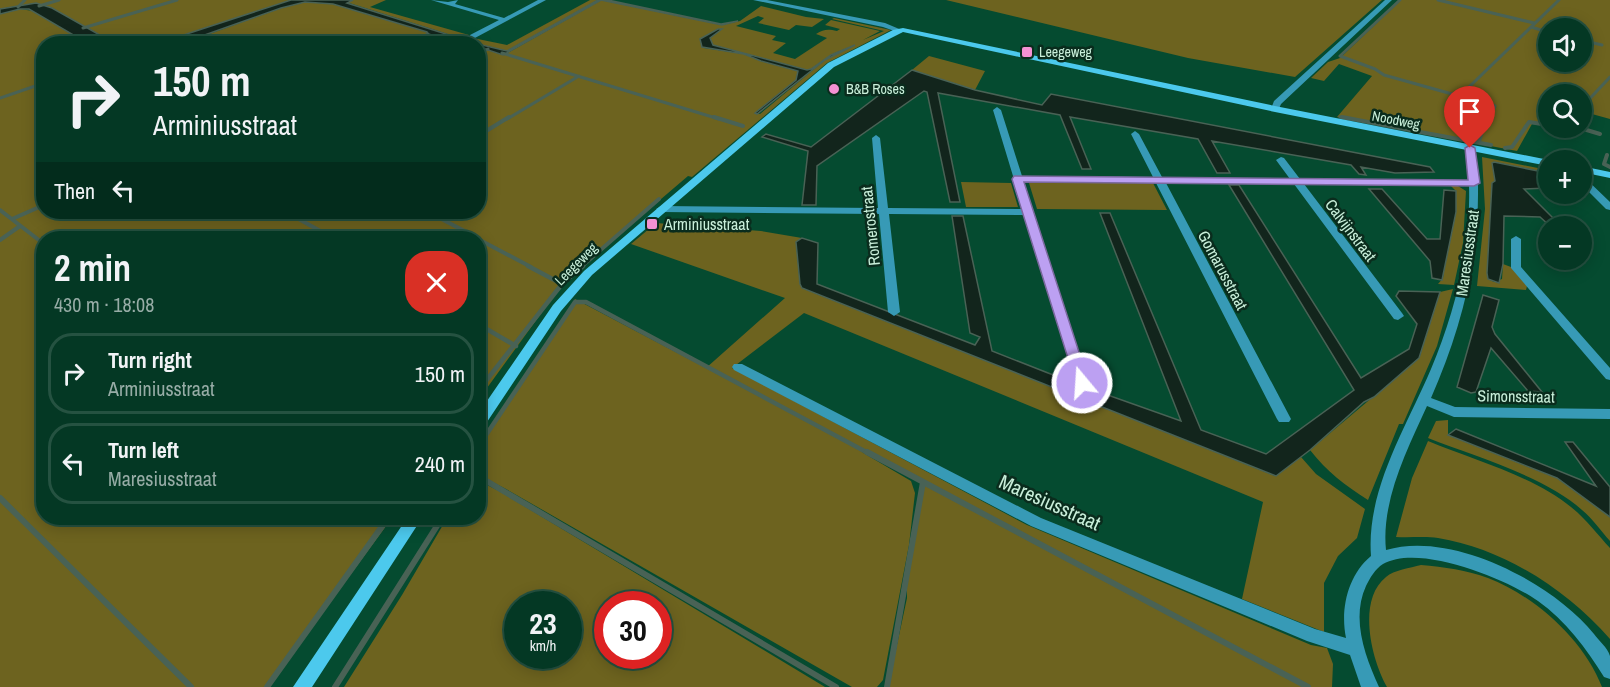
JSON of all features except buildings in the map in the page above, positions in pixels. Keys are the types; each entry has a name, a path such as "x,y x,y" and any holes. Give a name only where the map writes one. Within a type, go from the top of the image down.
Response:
{"main road":[{"path":"900,31 925,34 1275,109"},
{"name":"Leegeweg","path":"486,413 567,296 588,273 831,65 900,31"},
{"name":"Noodweg","path":"1275,109 1538,161"},
{"path":"1592,171 1610,175"},
{"path":"302,687 410,525"}],"street":[{"path":"434,0 452,2 505,20"},
{"path":"475,36 543,0"},
{"path":"756,0 885,25 900,31"},
{"path":"1275,109 1277,103 1389,0"},
{"path":"997,110 1082,383"},
{"name":"Gomarusstraat","path":"1134,134 1284,419"},
{"name":"Romerostraat","path":"876,138 894,312"},
{"name":"Maresiusstraat","path":"1379,558 1376,546 1386,487 1445,349 1463,292 1471,247 1474,183 1470,148"},
{"name":"Calvijnstraat","path":"1281,160 1398,316"},
{"path":"1017,179 1474,183"},
{"path":"1592,190 1610,207"},
{"path":"661,209 1028,212"},
{"path":"1516,239 1516,268 1610,376"},
{"name":"Maresiusstraat","path":"738,367 1036,522 1313,636 1356,648"},
{"name":"Simonsstraat","path":"1424,400 1454,412 1610,414"},
{"path":"1370,687 1356,648 1352,626 1354,597 1364,575 1379,558 1404,553 1434,554 1474,563 1534,590 1566,615 1590,641 1610,671"}],"shaded area":[{"path":"0,0 292,0 183,36 102,36 52,8 36,3 0,9"},
{"path":"291,0 353,0 347,3 452,36 428,34 333,4 305,2 281,8 202,36 180,36"},
{"path":"386,0 370,7 469,35 454,36 346,2"},
{"path":"590,0 598,0 505,52 486,46 486,41 507,45"},
{"path":"601,0 722,25 740,21 761,6 824,19 812,27 796,25 789,30 758,23 764,18 758,16 736,26 776,36 772,40 786,43 773,53 795,59 827,38 816,34 824,30 837,31 840,29 825,25 831,20 880,31 863,40 884,31 832,19 834,18 891,30 827,63 692,177 688,176 564,282 486,389 486,231 36,231 36,525 387,525 268,687 0,687 0,14 20,9 33,11 75,36 36,36 36,219 486,219 486,49 504,55","holes":["722,29 710,38 713,45 807,70 835,53 855,45 825,60 760,114 755,113 796,80 798,71 744,54 704,48 700,39"]},
{"path":"601,0 503,55 486,49 486,46 507,51"},
{"path":"601,0 721,24 738,21 722,25"},
{"path":"946,0 1382,0 1295,77 1188,58"},
{"path":"1401,0 1610,0 1610,119 1592,114 1592,84 1538,84 1538,124 1532,124 1517,151 1337,117 1372,76 1339,64 1324,81 1311,78 1328,62 1340,58"},
{"path":"305,2 333,4 442,36 204,36 281,8"},
{"path":"36,3 52,8 102,36 75,36 29,9 0,14 0,9"},
{"path":"722,29 710,38 713,45 807,70 831,55 855,45 825,60 757,114 755,113 796,80 798,71 744,54 702,47 700,39"},
{"path":"929,56 985,71 975,90 912,70"},
{"path":"912,70 975,90 1042,105 1051,94 1430,167 1434,172 1395,173 1361,167 1366,175 1359,174 1351,165 1212,141 1230,173 1217,173 1198,139 1070,117 1091,169 1082,169 1060,115 938,93 960,202 950,202 927,92 924,91 817,166 816,205 802,205 808,151 762,137 766,134 811,147"},
{"path":"1482,157 1538,168 1538,171 1494,162 1495,181 1492,183 1488,279 1494,282 1502,279 1503,264 1511,267 1527,286 1526,290 1477,286 1485,209"},
{"path":"1492,163 1538,171 1538,188 1524,189 1551,216 1504,216 1503,264 1499,283 1488,279 1487,273 1492,183 1495,181"},
{"path":"961,182 1011,183 1018,207 966,207"},
{"path":"1029,183 1153,183 1167,210 1037,209"},
{"path":"1229,185 1239,185 1361,378 1409,349 1417,324 1396,296 1399,291 1440,292 1419,358 1276,476 802,288 800,284 796,242 802,238 818,243 817,284 975,345 980,337 970,333 952,216 963,216 992,351 1181,421 1100,213 1110,213 1201,430 1266,454 1354,390"},
{"path":"1450,185 1458,186 1466,191 1463,243 1454,285 1438,284 1443,278 1456,191"},
{"path":"1369,189 1382,189 1427,239 1440,239 1444,190 1456,191 1456,212 1442,280 1432,278 1430,261"},
{"path":"656,223 761,231 802,238 796,242 800,284 1275,476 1301,457 1316,474 1365,509 1357,538 1338,556 1324,583 1324,632 1242,599 1263,502 804,313 732,368 1027,525 1311,645 1327,648 1333,664 1332,687 888,687 907,598 907,562 917,520 922,483 860,451 911,481 915,493 909,545 883,680 877,687 852,687 486,479 486,436 575,299 706,368 785,298 631,244"},
{"path":"1453,289 1437,346 1403,424 1399,424 1368,500 1337,478 1310,450 1419,358 1440,292"},
{"path":"1483,295 1499,300 1492,327 1495,334 1542,392 1528,391 1491,348 1476,392 1471,393 1457,387"},
{"path":"1448,420 1448,435 1557,478 1610,517 1610,541 1586,514 1549,487 1509,468 1428,438 1436,421"},
{"path":"1456,429 1596,486 1565,442 1573,442 1610,487 1610,517 1557,478 1448,435"},
{"path":"1428,441 1539,486 1571,507 1587,522 1610,548 1610,639 1593,621 1554,588 1487,551 1438,538 1396,537 1412,478"},
{"path":"486,484 665,591 594,591 594,669 672,669 672,595 825,687 344,687 443,525 486,525"},
{"path":"1421,565 1480,575 1523,596 1540,608 1570,637 1594,670 1602,687 1387,687 1372,646 1369,615 1372,600 1377,587 1386,577"}],"waterway":[{"path":"18,7 25,0"},
{"path":"39,6 59,0"},
{"path":"83,28 177,0"},
{"path":"1400,0 1340,56 1375,69 1384,75 1495,106 1490,119"},
{"path":"1438,0 1534,23"},
{"path":"1531,27 1559,0"},
{"path":"1469,87 1531,27"},
{"path":"1531,27 1538,29"},
{"path":"424,36 428,34"},
{"path":"1592,43 1602,45"},
{"path":"502,53 579,76"},
{"path":"507,119 579,76"},
{"path":"579,76 719,119"},
{"path":"1592,96 1610,77"},
{"path":"0,98 36,86"},
{"path":"486,131 509,117"},
{"path":"714,117 743,126"},
{"path":"1340,117 1350,119"},
{"path":"1342,117 1410,130"},
{"path":"1479,142 1490,117"},
{"path":"1505,148 1512,147 1529,122 1538,123"},
{"path":"1420,132 1491,145"},
{"path":"1592,132 1600,134"},
{"path":"1607,155 1604,164 1610,167"},
{"path":"581,267 659,199"},
{"path":"12,219 36,208"},
{"path":"0,210 36,238"},
{"path":"299,219 320,231"},
{"path":"441,219 465,231"},
{"path":"0,240 20,226"},
{"path":"486,243 531,267"},
{"path":"528,266 562,284"},
{"path":"562,284 583,266"},
{"path":"514,345 562,284"},
{"path":"486,435 575,302 586,302 870,454"},
{"path":"486,329 514,345"},
{"path":"486,381 514,345"},
{"path":"867,452 1308,687"},
{"path":"486,481 836,687"},
{"path":"887,687 923,482"},
{"path":"0,498 191,687"},
{"path":"267,687 383,525"},
{"path":"335,687 438,525"}],"place":[{"name":"Leegeweg","path":"1027,52"},
{"name":"B&B Roses","path":"834,89"},
{"name":"Arminiusstraat","path":"652,224"}],"route":[{"path":"1082,383 1017,179 1474,183 1470,148"}]}
